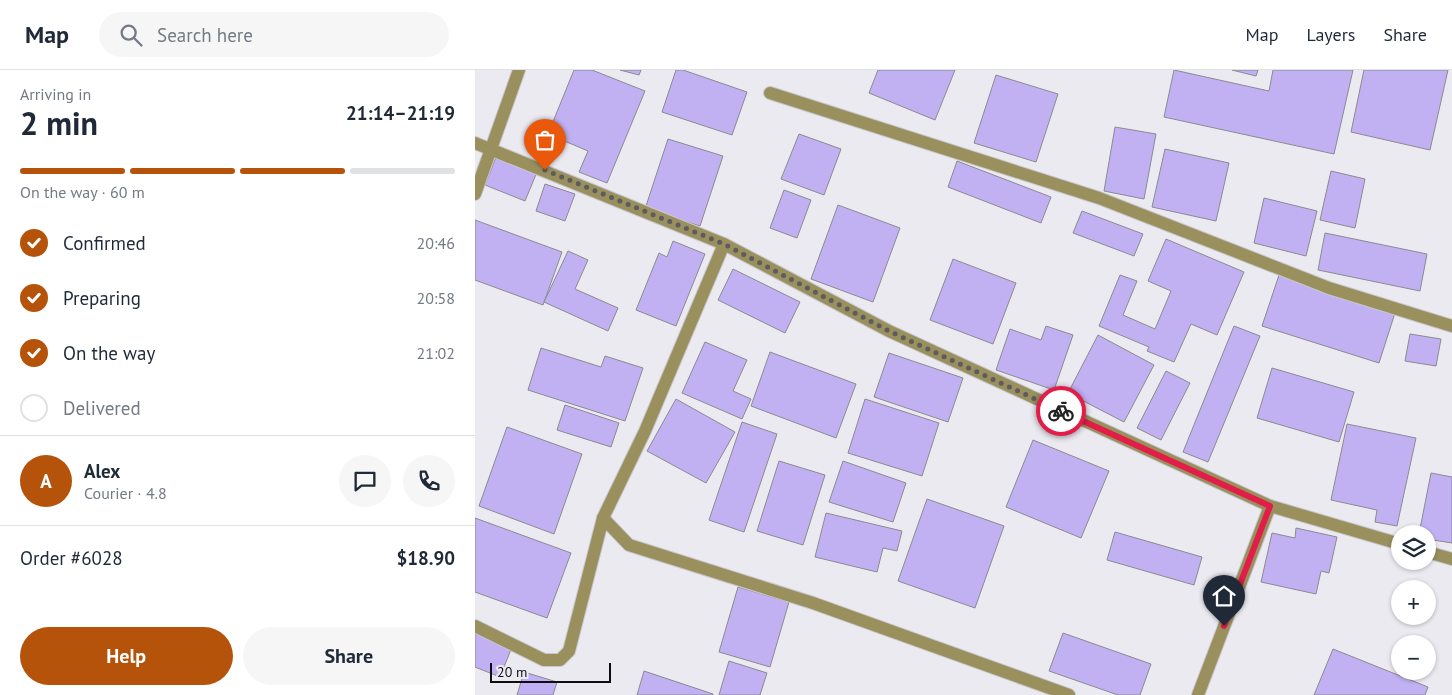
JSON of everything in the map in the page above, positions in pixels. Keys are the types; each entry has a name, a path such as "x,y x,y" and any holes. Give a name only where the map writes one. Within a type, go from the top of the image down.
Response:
{"street":[{"path":"475,194 519,70"},
{"path":"770,93 1099,198 1329,288 1452,326"},
{"path":"475,143 724,244 889,331 1270,506 1391,541"},
{"path":"475,626 544,660 560,660 569,651 603,518 645,431 724,244"},
{"path":"1198,695 1270,506"},
{"path":"603,518 629,545 813,603 1069,695"},
{"path":"1436,555 1452,559"}],"building":[{"path":"574,70 592,70 645,91 607,183 579,172 588,151 548,134"},
{"path":"620,70 641,70 639,75"},
{"path":"676,70 683,70 747,92 732,135 662,112"},
{"path":"878,70 955,70 935,120 869,93"},
{"path":"1174,70 1269,91 1273,70 1353,70 1334,154 1164,117"},
{"path":"1232,70 1258,70 1256,76"},
{"path":"1364,70 1448,70 1430,150 1351,132"},
{"path":"996,75 1058,94 1036,162 974,143"},
{"path":"1115,127 1156,134 1144,199 1104,191"},
{"path":"799,134 841,149 824,195 781,179"},
{"path":"668,139 723,156 700,226 645,209"},
{"path":"1165,149 1229,163 1216,221 1152,207"},
{"path":"496,157 537,172 525,201 485,185"},
{"path":"957,161 1051,197 1041,223 948,187"},
{"path":"1331,171 1365,179 1355,228 1320,220"},
{"path":"545,184 575,194 565,221 536,211"},
{"path":"784,190 811,200 797,238 770,228"},
{"path":"1264,198 1317,211 1306,256 1254,243"},
{"path":"838,205 900,228 873,302 811,279"},
{"path":"1082,211 1143,234 1134,256 1073,233"},
{"path":"475,220 562,252 543,305 475,280"},
{"path":"1325,233 1427,254 1420,291 1318,270"},
{"path":"1166,239 1244,272 1217,335 1191,324 1174,362 1147,351 1149,347 1099,326 1120,275 1137,281 1123,315 1155,329 1171,291 1148,281"},
{"path":"673,241 705,254 676,326 636,310 659,253 667,257"},
{"path":"568,251 588,260 575,289 618,308 608,331 544,302"},
{"path":"953,259 1016,283 993,344 930,320"},
{"path":"733,269 800,302 785,333 718,300"},
{"path":"1279,275 1395,313 1379,363 1262,326"},
{"path":"1046,326 1073,335 1054,390 996,370 1010,329 1041,340"},
{"path":"1234,326 1260,336 1208,462 1183,452"},
{"path":"1410,334 1441,339 1436,366 1405,361"},
{"path":"1098,335 1154,365 1124,422 1068,393"},
{"path":"705,342 747,360 733,391 751,399 742,419 682,393"},
{"path":"541,348 601,367 605,356 643,368 625,421 528,390"},
{"path":"770,352 856,384 836,438 751,406"},
{"path":"889,353 963,378 948,422 874,397"},
{"path":"1272,368 1354,392 1339,442 1257,418"},
{"path":"1166,371 1190,383 1161,440 1137,428"},
{"path":"676,399 735,432 706,483 647,451"},
{"path":"865,399 939,423 922,476 848,453"},
{"path":"565,405 619,423 611,447 557,430"},
{"path":"742,422 777,434 744,532 709,520"},
{"path":"1347,424 1416,438 1397,525 1375,522 1377,510 1331,500"},
{"path":"507,427 582,454 554,534 479,506"},
{"path":"1033,440 1109,471 1081,538 1006,507"},
{"path":"779,461 825,475 803,545 757,531"},
{"path":"843,461 906,483 893,522 829,502"},
{"path":"1431,473 1452,477 1452,543 1436,540 1436,525 1421,525"},
{"path":"927,499 1004,526 975,608 898,581"},
{"path":"826,513 902,531 897,551 883,548 877,572 815,557"},
{"path":"475,518 571,553 547,618 475,592"},
{"path":"1296,528 1337,537 1329,573 1321,571 1316,594 1261,582 1272,533 1295,538"},
{"path":"1115,532 1202,557 1194,585 1107,560"},
{"path":"738,587 789,602 770,667 719,652"},
{"path":"475,632 512,647 500,677 475,667"},
{"path":"1063,633 1151,664 1140,695 1118,695 1049,671"},
{"path":"1333,649 1391,672 1391,680 1410,680 1428,687 1425,695 1314,695"},
{"path":"729,661 767,673 760,695 719,695"},
{"path":"644,671 713,694 713,695 637,695"},
{"path":"524,672 557,682 553,695 517,695"}],"way so far":[{"path":"545,170 724,244 889,331 1061,411"}],"route":[{"path":"1061,411 1270,506 1224,626"}]}
